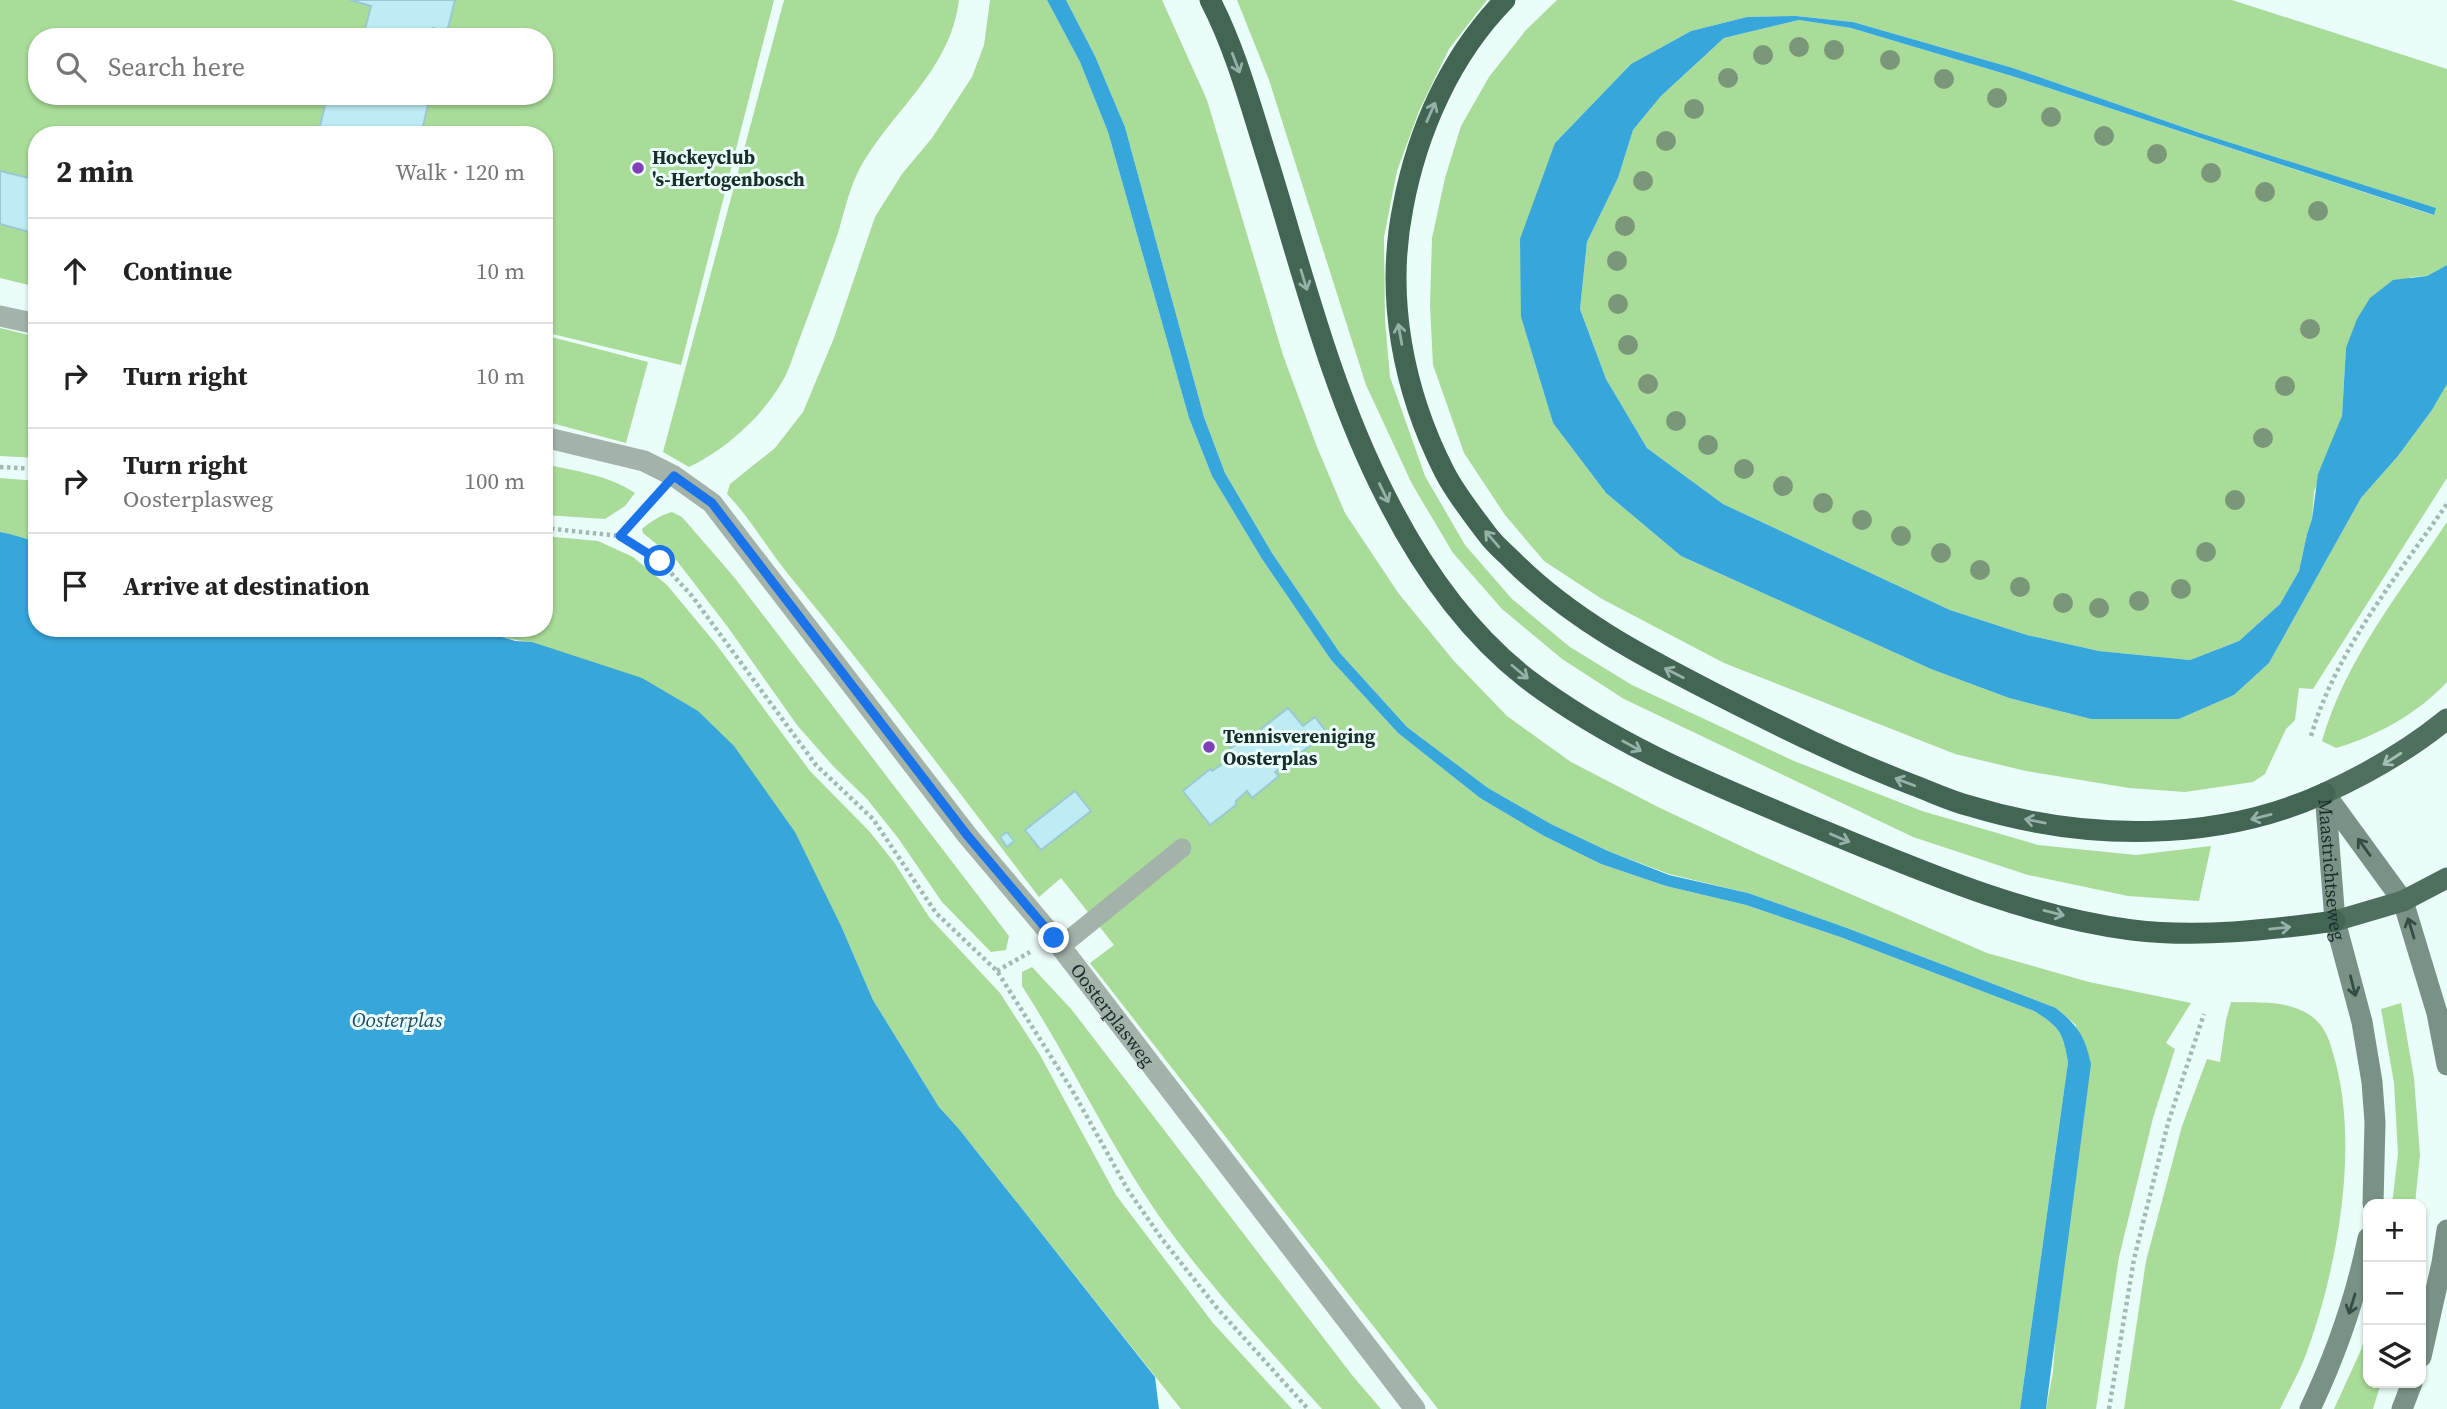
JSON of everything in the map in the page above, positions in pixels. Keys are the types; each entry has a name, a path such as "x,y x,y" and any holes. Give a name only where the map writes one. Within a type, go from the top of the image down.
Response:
{"highway":[{"path":"1210,0 1245,85 1323,340 1358,436 1387,499 1429,573 1475,632 1524,676 1632,747 1694,777 1937,878 2084,921 2131,930 2183,934 2280,928 2335,920 2403,901 2447,878"},
{"path":"1505,0 1457,61 1429,115 1409,173 1396,240 1396,313 1407,371 1423,423 1446,474 1489,537 1537,585 1583,621 1647,659 1847,760 1968,806 2053,825 2102,830 2156,831 2243,821 2288,809 2374,770 2423,739 2447,719"}],"main road":[{"name":"Maastrichtseweg","path":"2325,793 2335,920 2362,1022 2372,1082 2375,1122 2373,1199"},
{"name":"Maastrichtseweg","path":"2325,793 2403,901 2437,1013 2447,1065"},
{"path":"2426,1336 2447,1230"},
{"path":"2310,1409 2341,1339 2363,1262"},
{"path":"2402,1409 2410,1388"}],"street":[{"path":"0,316 28,322"},
{"name":"Oosterplasweg","path":"553,440 644,461 674,476 712,503 967,835 1060,947 1415,1409"}],"lane":[{"path":"1060,947 1182,848"}],"path":[{"path":"0,467 28,469"},
{"path":"620,536 674,476"},
{"path":"2312,736 2320,704 2336,672 2447,504"},
{"path":"553,529 620,536 660,561 692,596 816,765 873,819 936,913 997,971 1072,1090 1128,1190 1162,1239 1217,1308 1308,1409"},
{"path":"2109,1409 2134,1259 2168,1123 2204,1014"}],"green space":[{"name":"Hockeyclub 's-Hertogenbosch","path":"0,0 774,0 681,365 553,334 553,126 28,126 28,285 0,278"},
{"path":"784,0 959,0 953,26 932,70 871,150 858,172 784,378 764,408 742,431 689,467 663,452"},
{"path":"990,0 1047,0 1080,62 1108,132 1189,418 1212,476 1262,559 1331,660 1398,733 1480,798 1544,836 1601,864 1666,886 1746,905 1843,938 2034,1011 2059,1032 2068,1062 2020,1409 1438,1409 1090,963 1114,945 1061,878 1039,897 727,494 730,484 775,448 803,412 834,338 875,217 902,174 932,138 972,77 984,45"},
{"path":"1066,0 1162,0 1207,100 1283,355 1345,513 1399,594 1454,661 1507,716 1571,762 1658,807 1758,854 1987,953 2089,982 2191,1003 2166,1043 2175,1049 2153,1118 2119,1257 2096,1409 2046,1409 2053,1372 2076,1025 2056,1008 1847,928 1748,893 1669,874 1608,851 1551,824 1488,788 1407,727 1340,653 1272,553 1225,473 1204,417 1125,127 1095,56"},
{"path":"1237,0 1487,0 1449,49 1419,111 1397,171 1384,237 1385,320 1390,377 1425,476 1465,545 1512,599 1570,647 1632,685 1794,761 1922,811 2038,845 2136,855 2211,846 2199,901 2128,896 2028,875 1913,837 1624,699 1562,659 1502,609 1453,553 1412,484 1366,385 1269,80"},
{"path":"1557,0 2232,0 2447,69 2447,265 2427,276 2411,277 2346,348 2342,416 2314,492 2312,519 2299,571 2280,604 2239,641 2190,660 2099,651 2027,635 1950,610 1723,504 1647,448 1606,379 1580,309 1587,242 1618,178 1633,130 1661,96 1724,38 1799,20 1851,28 2012,76 2433,215 2435,208 2200,133 2013,68 1853,22 1796,16 1747,17 1691,31 1631,64 1555,143 1521,317 1553,423 1606,493 1681,556 1931,669 2009,698 2091,719 2179,719 2234,695 2269,663 2361,498 2398,456 2432,410 2447,384 2447,478 2313,689 2299,688 2295,720 2286,729 2265,774 2253,782 2185,792 2129,788 2026,771 1955,754 1724,663 1602,599 1544,561 1505,515 1464,453 1433,365 1430,306 1432,238 1445,178 1461,126 1489,77 1526,30"},
{"path":"0,328 28,335 28,458 0,456"},
{"path":"553,337 648,362 626,443 553,423"},
{"path":"553,466 603,478 635,493 625,506 605,519 553,516"},
{"path":"0,478 28,480 28,539 0,532"},
{"path":"672,512 682,517 734,577 1009,936 1006,950 991,952 942,902 898,838 867,799 797,725 677,561 643,533 642,529 649,523"},
{"path":"2447,522 2447,682 2410,714 2381,730 2336,748 2322,741 2332,711 2360,654 2393,600"},
{"path":"553,537 598,541 633,557 667,585 716,644 810,771 869,831 894,862 929,917 1000,993 1040,1055 1116,1195 1213,1323 1292,1409 1181,1409 939,1107 873,1000 842,928 532,642 499,637 553,637"},
{"path":"1032,967 1072,1010 1352,1375 1381,1409 1322,1409 1242,1320 1185,1251 1128,1168 1022,986 1022,972"},
{"path":"2231,1002 2276,1004 2298,1009 2317,1021 2329,1041 2342,1097 2345,1169 2342,1206 2329,1279 2306,1354 2280,1409 2124,1409 2146,1261 2182,1126 2207,1059 2220,1062"},
{"path":"2401,1003 2414,1078 2420,1155 2416,1199 2393,1199 2398,1154 2394,1083 2381,1009"},
{"path":"2363,1342 2363,1388 2379,1388 2373,1409 2334,1409"}],"water":[{"path":"1047,0 1066,0 1095,56 1125,127 1204,417 1225,473 1272,553 1340,653 1407,727 1488,788 1551,824 1608,851 1669,875 1748,893 2056,1008 2080,1032 2091,1064 2046,1409 2020,1409 2068,1062 2059,1032 2034,1011 1843,938 1746,905 1666,886 1601,864 1544,836 1480,798 1398,733 1331,660 1262,559 1212,476 1189,418 1108,132 1080,62"},
{"path":"1796,16 1853,22 2013,68 2200,133 2436,208 2434,215 2012,76 1851,28 1799,20 1724,38 1661,96 1633,130 1618,178 1587,242 1580,309 1606,379 1647,448 1723,504 1950,610 2027,635 2099,651 2190,660 2239,641 2280,604 2299,571 2312,519 2318,474 2342,416 2346,348 2357,319 2370,298 2393,280 2427,276 2447,265 2447,384 2432,410 2398,456 2361,498 2269,663 2234,695 2179,719 2091,719 2009,698 1931,669 1681,556 1606,493 1553,423 1521,317 1520,239 1555,143 1631,64 1691,31 1747,17"},
{"name":"Oosterplas","path":"0,532 28,539 28,637 502,637 532,642 642,678 698,711 734,746 795,832 842,928 873,1000 939,1107 1155,1377 1159,1409 0,1409"}],"building":[{"path":"350,0 455,0 448,28 365,28 371,6"},
{"path":"325,105 428,105 423,126 320,126"},
{"path":"0,171 28,178 28,232 0,224"},
{"path":"1288,708 1303,726 1315,717 1327,733 1275,772 1279,776 1252,798 1247,791 1236,801 1236,805 1210,825 1183,791 1210,769 1212,771 1224,763 1220,757 1247,735 1251,741 1263,732 1261,729"},
{"path":"1075,791 1091,811 1041,850 1025,830"},
{"path":"1007,832 1014,841 1007,847 1000,837"}],"place":[{"name":"Hockeyclub 's-Hertogenbosch","path":"638,168"},
{"name":"Tennisvereniging Oosterplas","path":"1209,747"}],"route":[{"path":"660,561 620,536 674,476 712,503 967,835 1054,938"}]}
